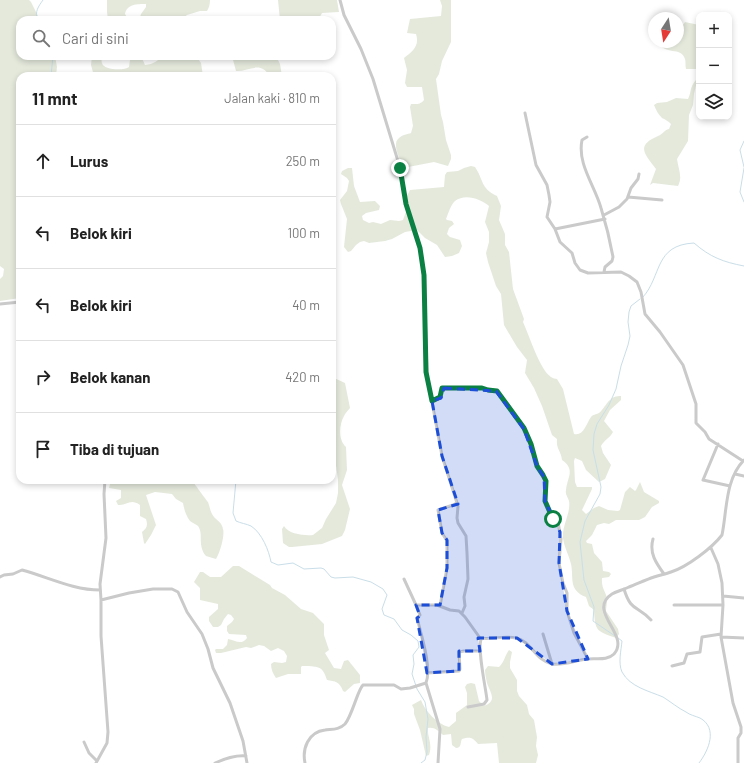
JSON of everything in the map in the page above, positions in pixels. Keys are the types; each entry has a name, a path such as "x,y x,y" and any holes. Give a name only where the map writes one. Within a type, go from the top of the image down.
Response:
{"street":[{"path":"340,0 344,15 361,49 373,79 402,174 407,208 420,248 424,275 426,372 442,456 458,507 458,523 466,536 468,579 464,599 465,606 462,613"},
{"path":"416,605 437,605 459,611 477,635 482,638 517,638 527,644 541,659 552,664 570,663 588,659 603,660 614,654 617,646 616,635 604,615 604,606 607,599 624,589 677,570 711,548 722,535 730,486 743,461 709,439 705,432 696,423 696,404 682,365 660,332 645,314 641,292 637,282 621,272 588,273 580,270 572,253 558,240 555,229 547,217 550,199 547,185 536,165 525,113"},
{"path":"586,137 582,140 582,160 604,217 613,259 605,268 604,272"},
{"path":"555,229 604,217 619,207 628,197 631,188 638,179 639,174"},
{"path":"628,197 662,200"},
{"path":"0,304 16,302"},
{"path":"432,401 440,397 442,388 482,388 489,391 496,391 509,406 524,428 533,450 537,466 546,481 545,501 553,518 558,522 560,532 560,563 562,578 567,593 567,611 574,634 588,659"},
{"path":"718,444 703,480 730,486"},
{"path":"735,474 744,476"},
{"path":"84,742 96,762 107,743 108,732 101,636 100,590 101,568 106,538 105,484"},
{"path":"440,606 447,568 447,542 442,534 438,510 456,503"},
{"path":"653,539 651,547 655,562 664,574"},
{"path":"711,548 718,564 723,596 721,636 733,703 743,728 738,738 738,763"},
{"path":"0,577 22,570 66,583 73,587 100,590"},
{"path":"404,579 420,615 417,618 427,663 428,678 426,683 440,729 438,763"},
{"path":"101,600 153,588 169,588 178,592 188,612 202,634 213,668 231,704 243,741 247,763"},
{"path":"624,589 630,604 636,610 646,614 651,620"},
{"path":"723,596 744,598"},
{"path":"674,605 723,605"},
{"path":"543,634 552,664"},
{"path":"672,666 684,663 687,654 700,652 702,637 721,636 744,638"},
{"path":"468,707 477,706 487,702 479,641 482,638"},
{"path":"427,673 459,671 459,652 480,651"},
{"path":"305,763 304,751 314,734 323,730 338,729 345,724 363,685 394,685 401,689 426,683"},
{"path":"215,763 224,759 246,756"}],"highlighted area":[{"path":"444,388 496,391 524,429 537,466 544,477 545,501 560,532 559,563 567,611 588,659 552,664 517,638 478,638 480,651 459,651 459,671 427,673 417,618 420,616 416,605 440,605 447,568 447,540 442,533 438,510 458,504 442,456 432,401 441,398"}],"shaded area":[{"path":"0,0 29,0 38,16 16,16 16,60 56,60 57,67 56,72 16,72 16,299 0,301 0,279 3,276 4,269 0,266"},
{"path":"107,0 210,0 207,11 200,11 186,16 140,16 146,7 146,4 130,6 126,11 126,16 108,16"},
{"path":"278,0 337,0 339,12 322,13 320,16 280,16"},
{"path":"440,0 451,0 451,42 442,61 439,74 436,79 441,115 451,159 448,166 434,162 403,168 396,144 399,138 411,133 413,126 410,107 411,104 416,104 424,100 422,87 407,87 405,83 407,70 404,58 412,51 417,42 416,34 407,33 410,19 441,16 442,6"},
{"path":"685,22 696,24 696,69 686,69 683,55 664,48 684,48"},
{"path":"92,60 102,60 103,65 106,67 119,69 129,67 130,60 143,60 145,65 158,60 199,60 201,63 202,72 93,72"},
{"path":"233,60 278,60 281,72 267,72 258,68 236,71"},
{"path":"696,80 693,105 689,115 688,141 677,159 680,176 678,186 653,183 650,185 656,169 648,159 644,151 644,147 646,143 669,129 671,124 662,118 654,105 676,98 688,99 692,85"},
{"path":"471,166 475,167 485,187 497,196 501,206 499,220 505,234 505,245 509,252 513,289 524,319 523,322 535,352 543,367 551,377 557,379 563,389 574,434 580,433 592,416 599,413 613,397 621,396 621,400 610,410 604,421 613,432 601,446 603,453 611,465 605,479 599,482 586,470 582,461 575,458 575,482 577,487 592,487 582,510 586,514 599,506 608,510 618,511 620,510 625,492 630,487 635,491 640,482 644,492 659,501 659,503 652,507 645,517 639,520 616,520 609,524 604,523 597,525 592,535 586,541 587,543 592,544 594,553 602,562 603,571 611,574 609,577 602,578 602,582 607,598 606,611 618,629 619,634 616,638 598,630 595,623 594,610 589,606 586,597 576,591 574,587 571,564 563,538 569,506 566,492 570,470 562,460 557,446 557,439 552,435 542,406 525,373 527,360 517,347 504,325 501,294 496,286 486,253 489,242 489,232 485,222 489,206 482,201 468,197 463,197 454,202 446,219 452,221 454,224 449,228 447,234 450,237 460,240 462,246 459,253 452,256 445,257 437,245 425,238 417,230 405,232 385,241 369,243 364,241 360,242 348,252 344,247 347,219 340,200 347,191 349,181 341,174 342,171 352,168 354,186 360,202 375,201 380,206 379,210 366,213 362,216 363,220 369,223 373,222 381,224 390,220 403,220 408,206 407,196 410,190 444,187 445,175 447,172 458,171"},
{"path":"336,379 345,383 350,408 342,420 340,428 343,444 346,447 347,470 342,485 350,509 345,530 342,536 322,544 289,547 283,543 282,529 284,526 289,531 301,535 313,535 322,528 336,503 338,480 336,465"},
{"path":"110,484 194,484 208,502 214,517 222,527 223,540 216,559 206,556 203,552 200,529 187,517 183,503 176,499 172,494 155,492 146,495 156,525 145,544 142,532 146,528 147,523 146,519 140,516 140,505 131,502 118,505 116,501 121,498 121,490 109,488"},
{"path":"233,566 239,566 285,595 301,609 313,613 324,624 324,635 329,650 325,653 334,668 341,669 344,661 348,660 360,675 360,683 354,684 345,692 337,682 327,680 321,669 312,666 302,666 301,674 288,674 276,678 272,671 271,664 274,662 286,662 287,656 284,651 278,648 271,651 264,646 259,645 251,648 246,647 216,653 216,649 223,649 227,645 228,639 242,642 247,638 246,635 229,634 227,631 227,626 234,619 228,614 221,625 218,627 213,627 209,621 209,617 218,609 218,604 200,600 200,588 194,582 200,572 203,572 210,577 221,577"},
{"path":"509,650 512,652 510,668 517,680 517,691 519,696 527,705 529,714 534,720 538,755 536,763 499,763 497,743 478,744 471,738 467,738 462,739 460,746 456,748 452,745 451,734 443,735 433,728 428,728 430,751 429,755 426,756 412,705 421,700 425,708 432,716 440,723 449,727 456,721 456,713 467,705 467,693 465,687 467,684 475,684 479,701 484,706 491,702 492,696 487,683 485,670 488,666 499,667"}],"waterway":[{"path":"36,16 37,9 43,0"},
{"path":"51,72 53,60"},
{"path":"744,141 740,150 744,167"},
{"path":"744,168 740,192 744,202"},
{"path":"643,297 649,289 665,255 672,249 681,245 694,243 717,258 744,266"},
{"path":"615,636 593,621 594,607 584,580 580,542 585,521 600,494 601,487 593,450 594,434 597,424 609,405 616,389 630,336 628,322 629,312 631,306 640,299"},
{"path":"236,484 233,513 236,521 251,526 255,529 267,548 271,562 278,565 293,563 304,569 321,568 324,569 331,577 353,577 371,582 383,589 387,595 382,609 384,615 394,619 402,630 418,641 419,647 413,655 414,664 412,674 417,689 425,702 428,719 426,737 427,752 425,760 421,763"},
{"path":"618,638 622,641 620,665 625,677 640,688 663,697 691,715 706,722 709,727 710,739 706,752 699,763"}],"route":[{"path":"400,168 406,204 420,248 424,275 426,372 432,401 439,399 442,388 485,388 488,390 497,391 524,428 531,444 537,466 546,481 545,501 553,519"}]}
